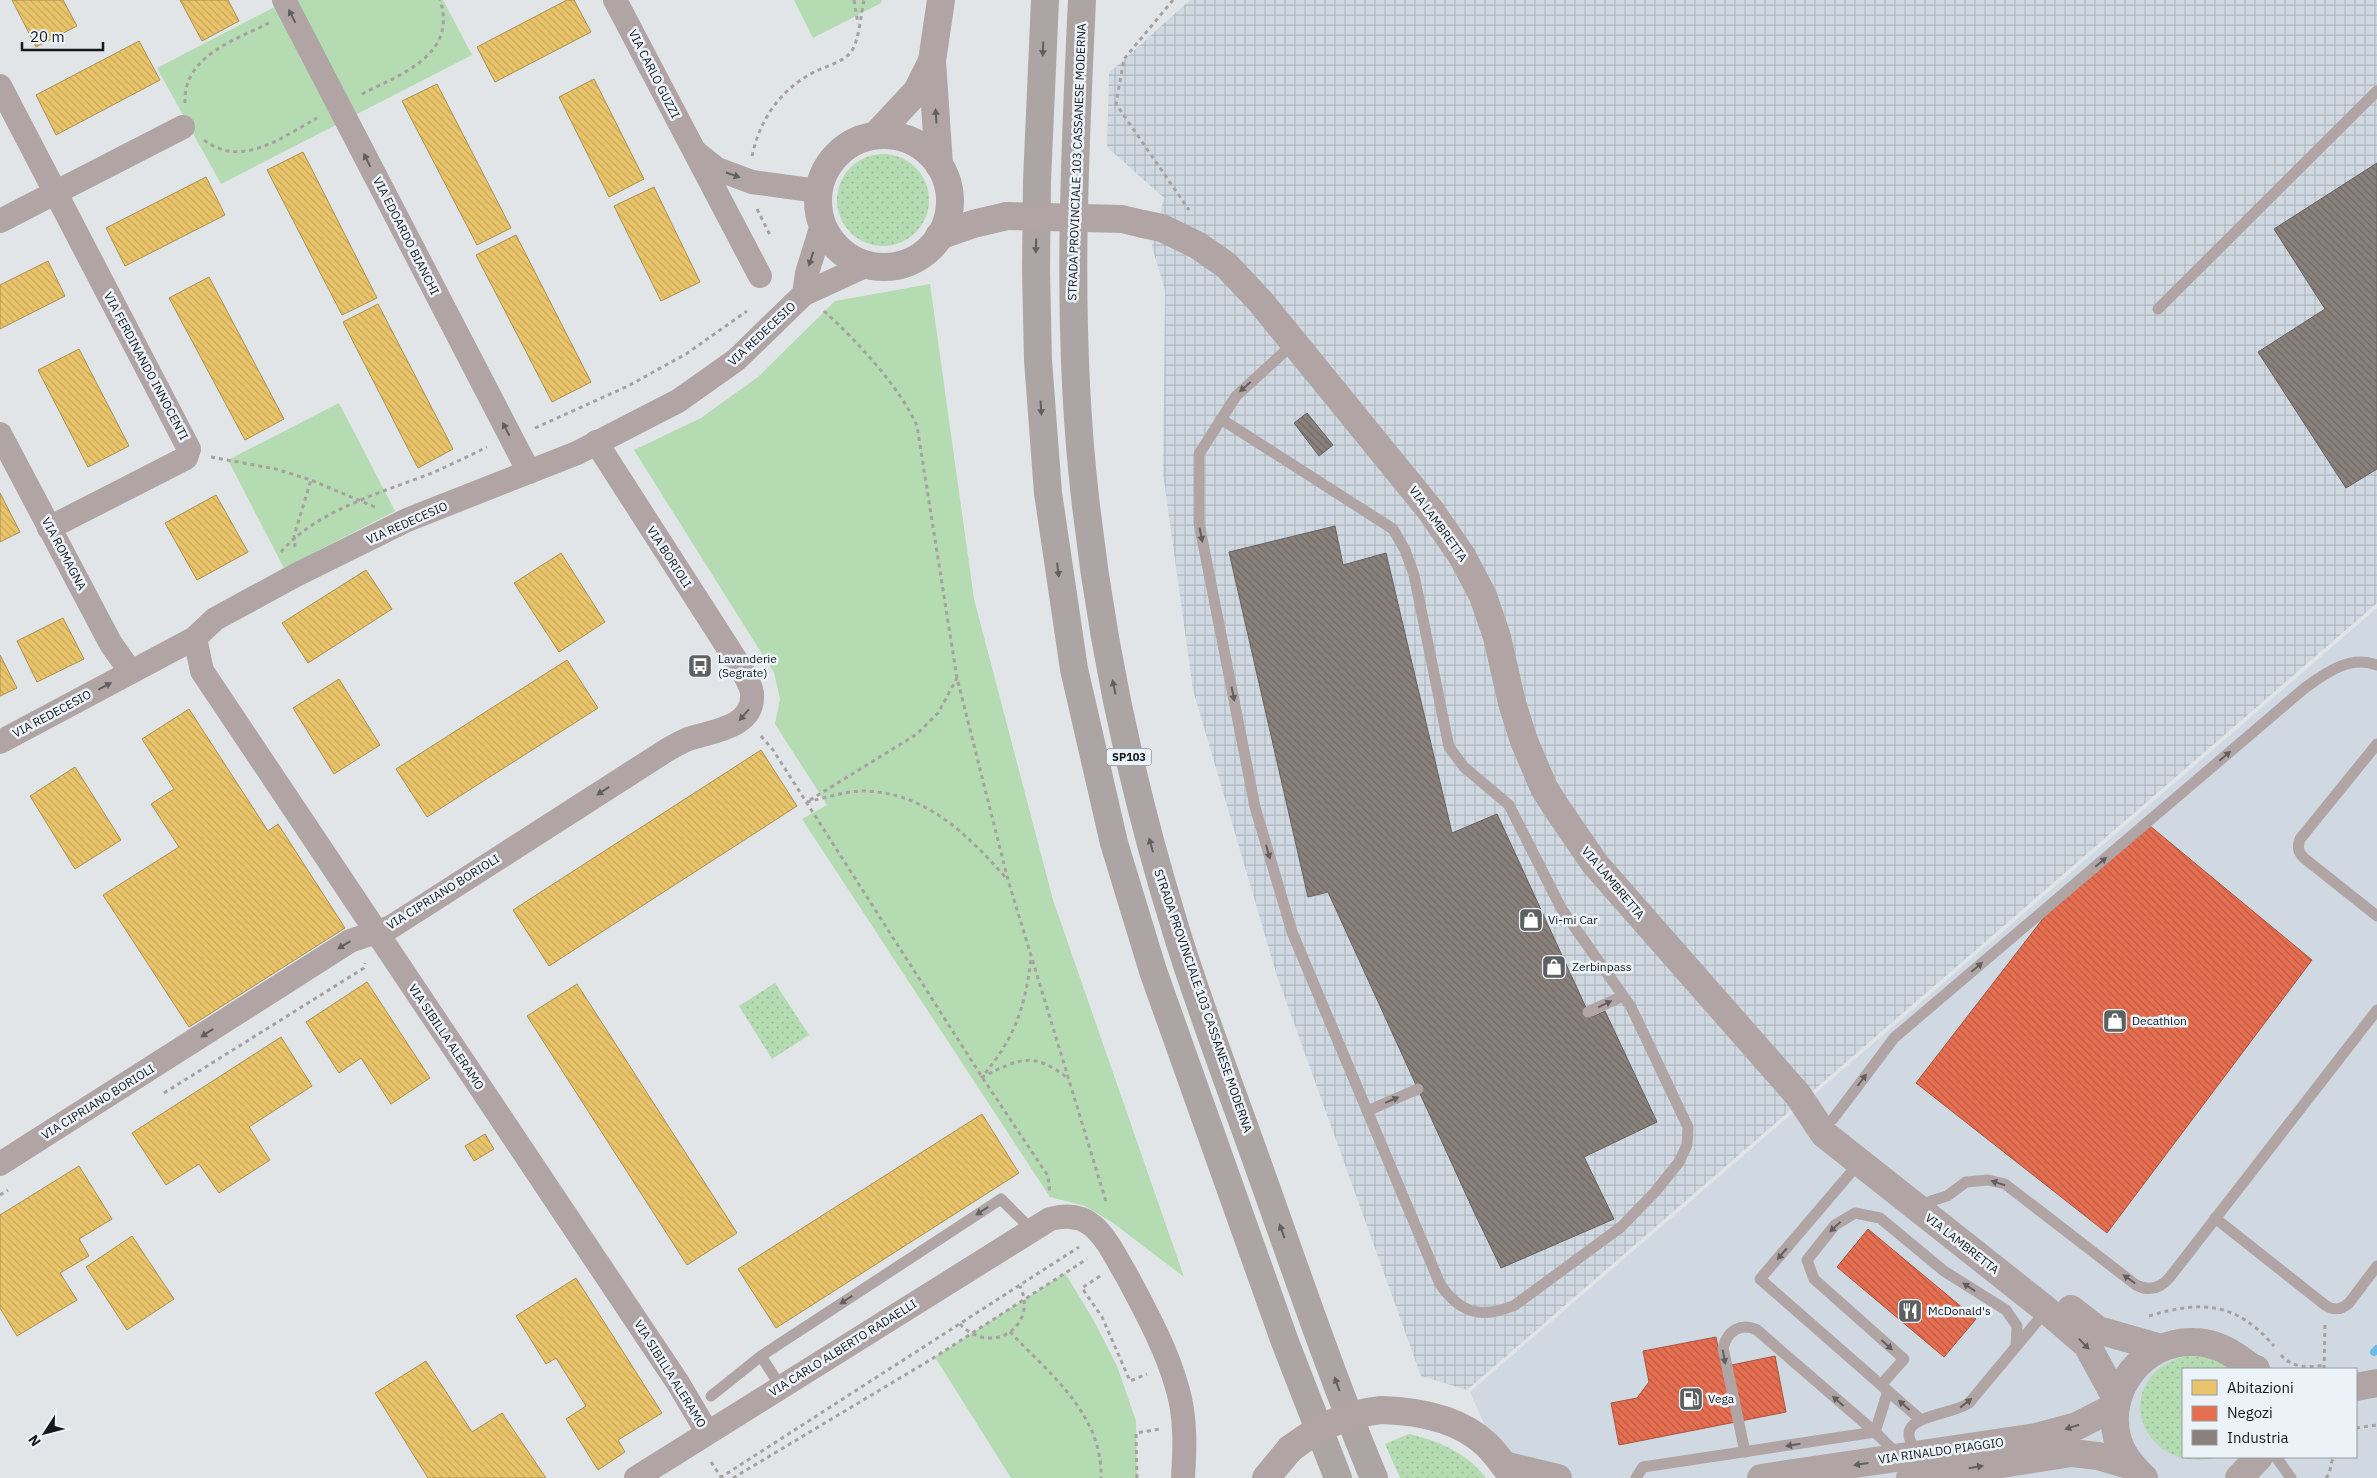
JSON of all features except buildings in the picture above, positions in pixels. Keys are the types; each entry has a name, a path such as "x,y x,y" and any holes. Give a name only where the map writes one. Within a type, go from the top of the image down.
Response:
{"highway":[{"name":"SP103","path":"1045,0 1037,181 1038,360 1048,493 1074,670 1114,843 1153,971 1282,1333 1338,1478"},
{"name":"STRADA PROVINCIALE 103 CASSANESE MODERNA","path":"1082,0 1074,188 1073,320 1084,496 1110,671 1133,776 1175,927 1324,1349 1374,1478"}],"street":[{"name":"VIA EDOARDO BIANCHI","path":"284,0 529,472"},
{"name":"VIA CARLO GUZZI","path":"615,0 760,276"},
{"path":"941,0 932,61 943,175 949,211 939,236 924,253 911,261 891,267 867,265 852,259 835,246 822,225 818,206 818,191 826,167 836,155 854,141 876,135 897,136 913,142 931,154 943,175"},
{"path":"876,135 917,91 932,61"},
{"name":"VIA FERDINANDO INNOCENTI","path":"0,86 188,446 189,453 184,459 50,528"},
{"path":"0,222 183,127"},
{"name":"VIA CARLO GUZZI","path":"692,149 717,169 752,182 818,191"},
{"name":"VIA LAMBRETTA","path":"943,175 977,208 1006,216 1122,220 1162,228 1197,245 1226,265 1248,287 1288,349 1431,511 1462,556 1490,616 1512,703 1530,757 1544,788 1567,825 1595,864 1798,1095 1824,1134 2044,1308 2087,1345 2117,1403"},
{"name":"VIA LAMBRETTA","path":"939,236 972,224 1006,216"},
{"name":"VIA REDECESIO","path":"804,294 807,273 822,225"},
{"name":"VIA REDECESIO","path":"0,742 195,638 215,619 296,575 407,520 529,472 596,442 678,401 719,374 751,346 804,294 867,265"},
{"name":"VIA ROMAGNA","path":"0,434 111,644 131,672"},
{"name":"VIA BORIOLI","path":"596,442 742,671 752,691 750,708 744,717"},
{"name":"VIA SIBILLA ALERAMO","path":"195,638 202,671 678,1383 707,1432"},
{"name":"VIA CIPRIANO BORIOLI","path":"0,1164 350,941 390,927 667,750 687,740 729,728 744,717"},
{"name":"VIA LAMBRETTA","path":"1798,1095 1833,1120 1930,1200 2098,1330 2161,1348"},
{"path":"1041,1224 1075,1216 1092,1225 1116,1257 1151,1322 1175,1380 1182,1414 1185,1443 1183,1478"},
{"name":"VIA CARLO ALBERTO RADAELLI","path":"636,1478 1041,1224"},
{"name":"VIA RINALDO PIAGGIO","path":"2138,1472 2117,1436 2117,1403 2123,1383 2133,1369 2146,1357 2161,1348 2194,1342 2210,1344 2226,1350 2252,1368"},
{"path":"2357,1386 2377,1383"},
{"name":"VIA RINALDO PIAGGIO","path":"1909,1464 2036,1437 2077,1426 2117,1403"},
{"path":"1266,1478 1290,1449 1326,1425 1354,1414 1381,1410 1423,1413 1446,1420 1486,1444 1509,1472 1558,1478"},
{"name":"VIA RINALDO PIAGGIO","path":"1761,1478 1909,1464 2072,1453 2098,1456 2138,1472"},
{"path":"2239,1478 2258,1458"}],"lane":[{"path":"2158,309 2377,91"},
{"path":"1221,419 1392,529 1405,550 1414,575 1449,746 1464,767 1509,805 1561,908 1631,1007 1688,1127 1687,1145 1679,1162 1655,1192 1621,1227 1508,1308 1487,1314 1473,1311 1459,1306 1448,1296 1440,1284 1292,932 1255,807 1199,523 1199,454 1221,419 1236,396 1288,349"},
{"path":"1833,1120 1894,1038 2306,687 2342,665 2365,662 2377,665"},
{"path":"2377,744 2300,839 2298,846 2299,852 2304,858 2377,916"},
{"path":"1588,1012 1623,996"},
{"path":"1930,1200 1947,1196 1966,1182 1988,1180 2005,1184 2136,1285 2148,1289 2154,1288 2165,1283 2170,1277 2377,1010"},
{"path":"1367,1111 1418,1089"},
{"path":"1859,1163 1760,1279 1921,1420"},
{"path":"711,1396 761,1356 1001,1199 1041,1224"},
{"path":"1875,1432 1885,1388 1904,1359 1814,1279 1807,1260 1835,1225 1855,1213 1880,1218 1944,1271 2006,1310 2017,1326 2016,1346"},
{"path":"2215,1218 2325,1305 2335,1309 2345,1307 2377,1266"},
{"path":"1909,1464 1908,1435 1912,1425 1921,1420 1963,1407 2040,1318 2044,1308"},
{"path":"1745,1452 1723,1348 1728,1335 1740,1328 1752,1328 1757,1330 1875,1432 1909,1464"},
{"path":"761,1356 781,1387"},
{"path":"1636,1478 1644,1467 1875,1432"},
{"path":"2277,1458 2290,1478"}],"path":[{"path":"854,0 859,26"},
{"path":"773,242 756,207 752,182 754,147 765,118 777,100 813,72 841,60 852,52 864,0"},
{"path":"1173,0 1124,60 1116,104 1190,213 1197,245"},
{"path":"720,1478 1020,1286 1100,1234 1113,1223 1008,880 957,678 916,426 902,399 848,333 824,311"},
{"path":"189,453 276,470 312,480 407,520"},
{"path":"296,575 294,536 312,480"},
{"path":"807,802 917,734 938,713 957,678"},
{"path":"744,717 773,750 982,1077 1048,1176 1041,1224"},
{"path":"807,802 860,791 895,796 930,808 973,841 1008,880"},
{"path":"982,1077 1003,1052 1013,1031 1026,993 1032,957"},
{"path":"982,1077 1007,1065 1032,1060 1051,1065 1069,1080"},
{"path":"732,1478 972,1334 1089,1258 1092,1264"},
{"path":"1096,1270 1100,1275 1082,1288 1102,1317 1130,1380 1150,1373"},
{"path":"960,1324 972,1334 985,1339 995,1339 1010,1332 1022,1318 1024,1300 1020,1286"},
{"path":"2324,1367 2325,1305"},
{"path":"1010,1332 1076,1401 1090,1424 1101,1460 1101,1478"},
{"path":"2357,1428 2377,1425"},
{"path":"1137,1478 1136,1433 1165,1428"},
{"path":"2326,1478 2330,1474 2333,1458"}],"shaded area":[{"path":"1190,0 2377,0 2377,603 1467,1390 1421,1376 1277,976 1193,690 1163,473 1165,290 1152,247 1164,198 1107,147 1109,73"},
{"path":"2377,608 2377,1478 1508,1478 1470,1392"}],"green space":[{"path":"288,0 443,0 472,55 221,184 157,68"},
{"path":"794,0 882,0 881,3 813,38"},
{"path":"883,154 901,158 915,168 925,182 929,200 925,218 915,232 901,242 883,246 865,242 851,232 841,218 837,200 841,182 851,168 865,158"},
{"path":"930,284 974,599 1053,900 1184,1277 1113,1223 1085,1206 1050,1197 802,819 827,805 775,724 780,699 774,673 634,450 701,418 758,377 835,301"},
{"path":"339,403 395,511 284,568 228,460"},
{"path":"775,983 809,1035 772,1059 739,1006"},
{"path":"1065,1273 1094,1321 1117,1366 1136,1421 1137,1478 1011,1478 935,1357"},
{"path":"2185,1356 2197,1356 2219,1362 2228,1368 2182,1368 2182,1457 2170,1453 2153,1440 2143,1423 2140,1403 2146,1384 2161,1368"},
{"path":"1409,1434 1431,1440 1452,1449 1470,1462 1486,1478 1400,1478 1385,1444"},
{"path":"2186,1458 2210,1458 2192,1460"}],"waterway":[{"path":"2374,1352 2377,1349"}],"place":[{"name":"Lavanderie (Segrate)","path":"700,666"},
{"name":"Vi-mi Car","path":"1531,920"},
{"name":"Zerbinpass","path":"1554,967"},
{"name":"Decathlon","path":"2115,1021"},
{"name":"McDonald's","path":"1910,1311"},
{"name":"Vega","path":"1691,1399"}]}
